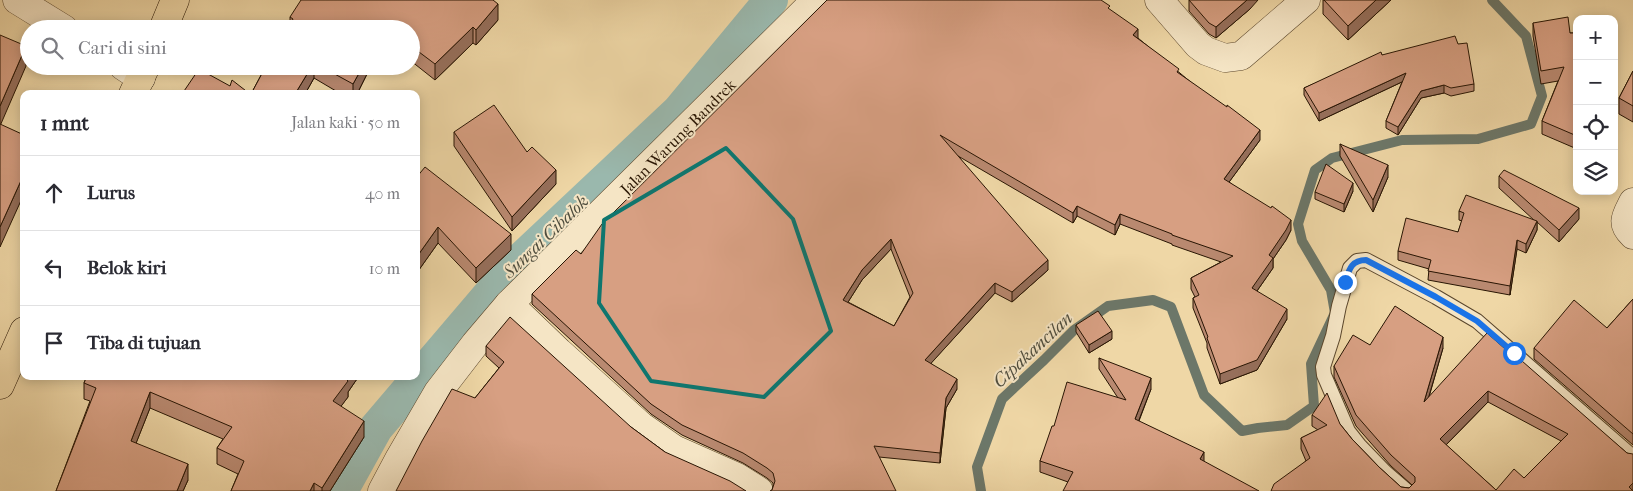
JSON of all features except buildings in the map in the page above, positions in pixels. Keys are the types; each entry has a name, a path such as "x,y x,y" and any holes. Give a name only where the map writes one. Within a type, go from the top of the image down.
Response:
{"main road":[{"path":"167,20 175,0"},
{"path":"0,385 20,340"}],"street":[{"path":"17,0 49,20"},
{"name":"Jalan Warung Bandrek","path":"382,491 438,392 509,304 816,0"},
{"path":"1159,0 1198,45 1206,51 1225,58 1241,56 1306,0"},
{"path":"1633,202 1624,221 1626,228 1633,235"},
{"path":"509,304 641,426 674,448 737,476 759,491"}],"lane":[{"path":"1407,491 1385,472 1348,431 1324,375 1323,367 1333,336 1345,282 1350,268 1357,261 1366,260 1388,271 1477,321 1633,457"}],"highlighted area":[{"path":"726,148 793,219 831,331 764,397 651,381 599,303 604,220"}],"waterway":[{"name":"Sungai Cibalok","path":"420,376 514,266 678,112 771,0"},
{"name":"Cipakancilan","path":"981,491 977,467 1002,399 1074,330 1108,306 1153,300 1171,307 1204,395 1242,431 1287,425 1314,406 1311,364 1335,313 1331,290 1302,241 1298,224 1315,170 1332,158 1402,140 1478,139 1531,124 1542,96 1526,36 1492,0"},
{"name":"Sungai Cibalok","path":"341,491 376,428 417,380"}],"route":[{"path":"1345,282 1353,263 1366,260 1477,321 1514,353"}]}
